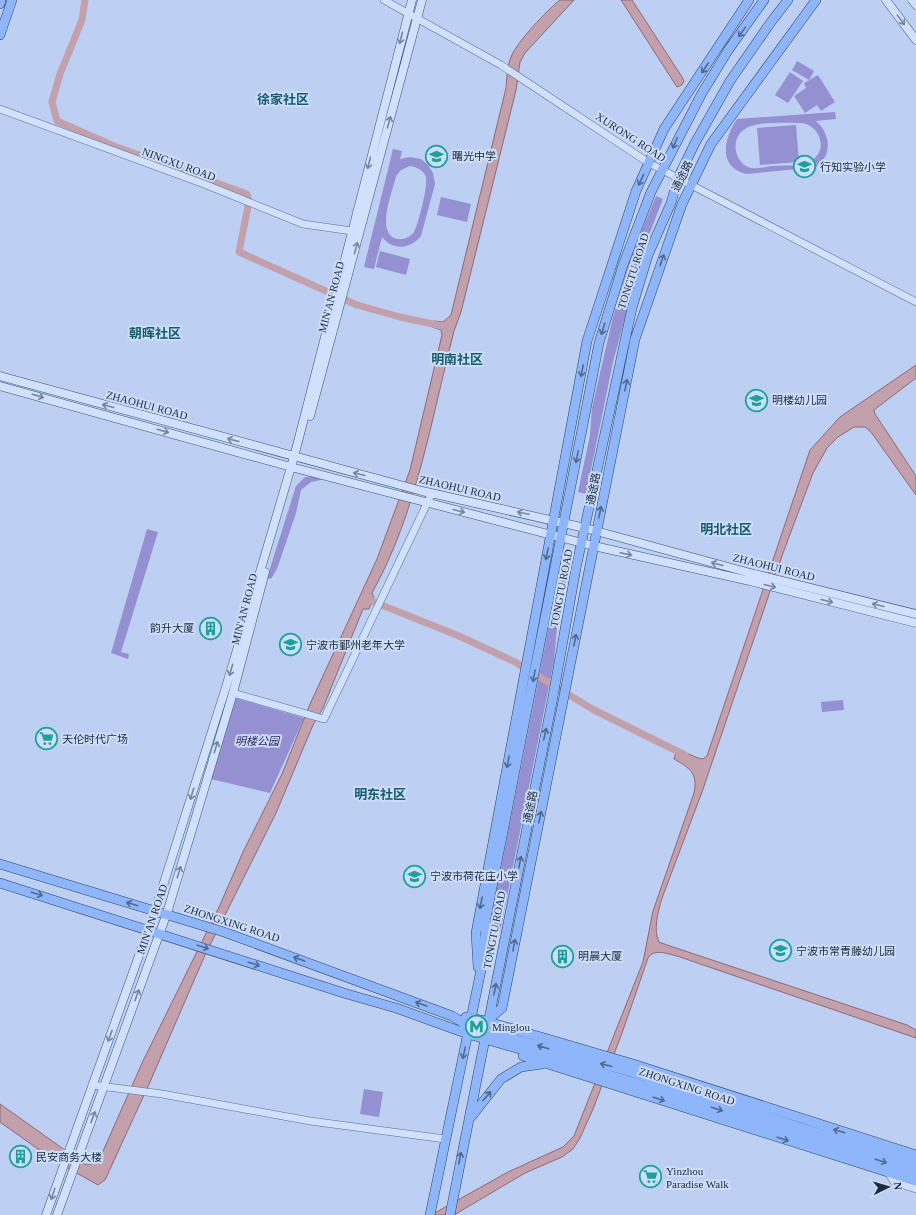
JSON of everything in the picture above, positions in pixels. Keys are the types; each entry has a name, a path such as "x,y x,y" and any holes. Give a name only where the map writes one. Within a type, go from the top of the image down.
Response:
{"main road":[{"path":"0,4 1,0"},
{"path":"0,35 12,0"},
{"name":"MIN'AN ROAD","path":"342,284 352,231 407,14 412,0"},
{"name":"MIN'AN ROAD","path":"46,1215 148,930 156,912 226,687 296,457 342,284 422,0"},
{"path":"479,978 476,933 523,682 533,654 550,535 587,341 636,191 664,129 749,0"},
{"name":"TONGTU ROAD","path":"430,1212 485,951 486,918 530,697 533,654 564,522 599,343 623,265 651,192 663,171 677,138 702,93 729,49 764,0"},
{"name":"TONGTU ROAD","path":"450,1215 585,528 632,308 648,255 671,203 678,178 695,144 730,81 788,0"},
{"name":"通途路","path":"489,1020 502,1008 635,339 682,204 711,144 816,0"},
{"path":"886,0 916,40"},
{"path":"912,0 916,6"},
{"name":"ZHAOHUI ROAD","path":"0,376 432,494 564,522 752,578"},
{"name":"ZHAOHUI ROAD","path":"0,386 293,467 560,538 916,614"},
{"name":"MIN'AN ROAD","path":"57,1215 166,915 233,693 293,467"},
{"name":"ZHAOHUI ROAD","path":"790,587 916,624"},
{"name":"ZHONGXING ROAD","path":"0,864 224,932 452,1016 469,1029 485,1038 544,1063 577,1065 628,1076 916,1172"},
{"name":"ZHONGXING ROAD","path":"0,883 347,994 396,1008 449,1027 469,1029 489,1020 584,1049 628,1076"},
{"name":"ZHONGXING ROAD","path":"485,1038 577,1065 628,1076 916,1164"},
{"path":"467,1123 476,1109 501,1079 521,1067 544,1063"},
{"path":"628,1076 916,1155"},
{"path":"628,1076 916,1181"}],"street":[{"name":"XURONG ROAD","path":"384,0 501,65 663,171 916,302"},
{"name":"NINGXU ROAD","path":"0,109 262,206 303,224 352,231"},
{"path":"233,693 323,719 385,592 425,502 432,494"},
{"path":"92,1085 148,1092 310,1121 445,1139"},
{"path":"888,1172 894,1182 916,1189"}],"green space":[{"path":"797,61 814,71 809,80 792,70"},
{"path":"790,72 803,81 788,103 775,95"},
{"path":"818,75 835,102 821,111 817,105 805,113 794,96 806,88 804,83"},
{"path":"835,112 836,119 816,121 824,131 828,143 826,155 817,167 747,174 737,170 727,159 726,151 729,135 737,119","holes":["781,123 802,123 808,125 818,133 821,145 817,156 807,163 754,168 748,167 739,159 736,148 737,137 750,126"]},
{"path":"796,125 799,162 760,165 757,128"},
{"path":"393,149 402,151 400,159 410,157 421,159 428,165 433,173 435,184 421,236 412,244 402,247 391,245 382,237 374,269 364,267","holes":["410,166 418,168 424,173 426,178 424,197 414,232 407,238 398,239 391,236 387,230 387,212 396,176 401,170"]},
{"path":"656,196 663,199 638,263 634,285 613,362 586,494 578,492 590,435 592,408 612,321 629,262"},
{"path":"441,197 471,204 467,222 437,215"},
{"path":"380,251 410,259 406,275 376,267"},
{"path":"320,476 321,480 311,482 301,490 296,513 277,569 271,579 267,578 296,486 305,477"},
{"path":"147,529 158,532 121,652 129,654 128,659 111,653"},
{"path":"561,565 569,567 557,628 554,661 500,932 494,934 490,931 490,924"},
{"name":"明楼公园","path":"235,698 304,718 270,793 211,779"},
{"path":"843,700 844,710 822,712 821,702"},
{"path":"364,1089 383,1092 379,1117 360,1114"}],"shaded area":[{"path":"560,0 574,0 525,53 520,62 516,90 461,312 454,331 430,432 412,498 401,530 388,562 372,593 374,597 369,609 363,609 323,708 313,725 276,813 205,955 150,1082 105,1180 98,1185 52,1159 0,1122 0,1104 86,1165 95,1163 100,1158 143,1061 220,905 243,852 282,774 310,704 377,559 410,470 442,335 441,330 432,327 434,321 443,322 451,315 506,88 507,72 510,61 519,43 540,18"},
{"path":"621,0 632,0 682,77 684,81 682,85 677,87"},
{"path":"916,365 916,378 874,410 875,414 916,476 916,495 871,432 865,427 854,427 838,437 827,448 813,473 783,553 702,792 662,898 656,932 659,942 667,945 907,1025 916,1030 916,1038 677,956 661,952 654,953 648,958 622,1033 593,1109 580,1138 573,1149 562,1157 525,1173 454,1215 431,1215 508,1172 563,1147 574,1136 643,962 653,911 694,793 695,781 692,772 674,759 677,749 698,758 703,759 707,756 810,450 840,417"}],"waterway":[{"path":"85,0 82,20 60,74 52,102 57,121 114,146 247,194 249,201 239,252 357,305 400,317 442,326"},
{"path":"364,598 459,636 515,662 594,710 685,755"}],"place":[{"name":"曙光中学","path":"436,156"},
{"name":"行知实验小学","path":"804,167"},
{"name":"明楼幼儿园","path":"757,400"},
{"name":"韵升大厦","path":"210,628"},
{"name":"宁波市鄞州老年大学","path":"290,645"},
{"name":"天伦时代广场","path":"46,739"},
{"name":"宁波市荷花庄小学","path":"414,876"},
{"name":"宁波市常青藤幼儿园","path":"780,951"},
{"name":"明晨大厦","path":"562,956"},
{"name":"Minglou","path":"477,1027"},
{"name":"民安商务大楼","path":"21,1157"},
{"name":"Yinzhou Paradise Walk","path":"650,1177"}],"district":[{"name":"徐家社区","path":"283,99"},
{"name":"朝晖社区","path":"155,333"},
{"name":"明南社区","path":"457,359"},
{"name":"明北社区","path":"726,529"},
{"name":"明东社区","path":"380,794"}]}
